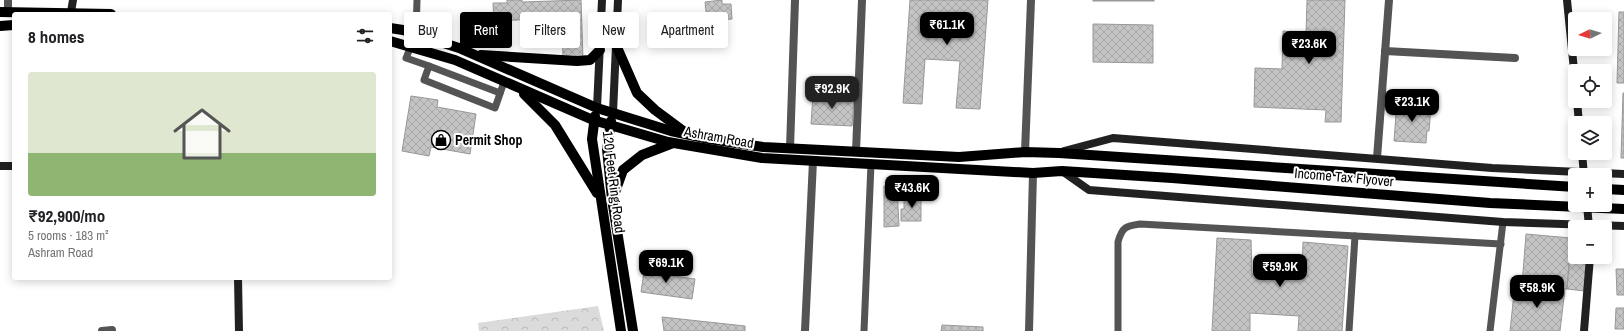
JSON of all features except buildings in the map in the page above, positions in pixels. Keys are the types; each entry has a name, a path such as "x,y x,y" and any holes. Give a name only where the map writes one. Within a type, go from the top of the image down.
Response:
{"main road":[{"path":"4,12 71,12 73,0"},
{"path":"597,108 602,0"},
{"path":"617,12 618,0"},
{"path":"1567,0 1573,64"},
{"path":"0,26 12,25"},
{"name":"Ashram Road","path":"392,28 404,31"},
{"name":"Ashram Road","path":"392,41 404,44"},
{"name":"Ashram Road","path":"452,46 597,108 671,132 763,147 959,157 1025,152 1059,153"},
{"name":"Ashram Road","path":"417,48 455,60 593,120 673,143 762,158 1032,173 1062,171"},
{"path":"613,113 616,48"},
{"path":"617,48 637,93 655,110 688,135"},
{"path":"473,55 577,61 590,60 600,50"},
{"path":"519,89 555,125 600,198"},
{"name":"120 Feet Ring Road","path":"597,108 593,120 592,139 621,331"},
{"name":"120 Feet Ring Road","path":"613,113 608,149 612,199 633,331"},
{"path":"1059,153 1113,138 1568,173"},
{"path":"612,199 622,170 642,155 673,143"},
{"name":"Income Tax Flyover","path":"1059,153 1568,187"},
{"path":"0,166 12,166"},
{"path":"1062,171 1089,190 1503,222 1568,225"},
{"name":"Income Tax Flyover","path":"1062,171 1316,188 1490,203 1624,209"},
{"path":"1612,174 1624,174"},
{"path":"1612,189 1624,190"},
{"path":"1612,226 1624,226"},
{"path":"1584,331 1589,264"},
{"path":"238,280 239,331"}],"street":[{"path":"4,12 8,0"},
{"path":"790,148 795,0"},
{"path":"856,152 862,0"},
{"path":"1025,152 1031,0"},
{"path":"1376,158 1389,0"},
{"path":"1386,51 1515,58"},
{"path":"805,331 813,161"},
{"path":"1029,331 1032,173"},
{"path":"102,331 112,330"}],"lane":[{"path":"417,0 417,12"},
{"path":"410,48 406,58 500,93"},
{"path":"429,66 424,80 495,108 504,82"},
{"path":"864,331 871,164"},
{"path":"1490,331 1503,222"},
{"path":"1118,331 1118,242 1120,232 1128,226 1140,224 1501,244"},
{"path":"1349,331 1355,236"}],"green space":[{"path":"598,306 604,331 479,331 478,323"}],"place":[{"name":"Permit Shop","path":"441,140"}]}
